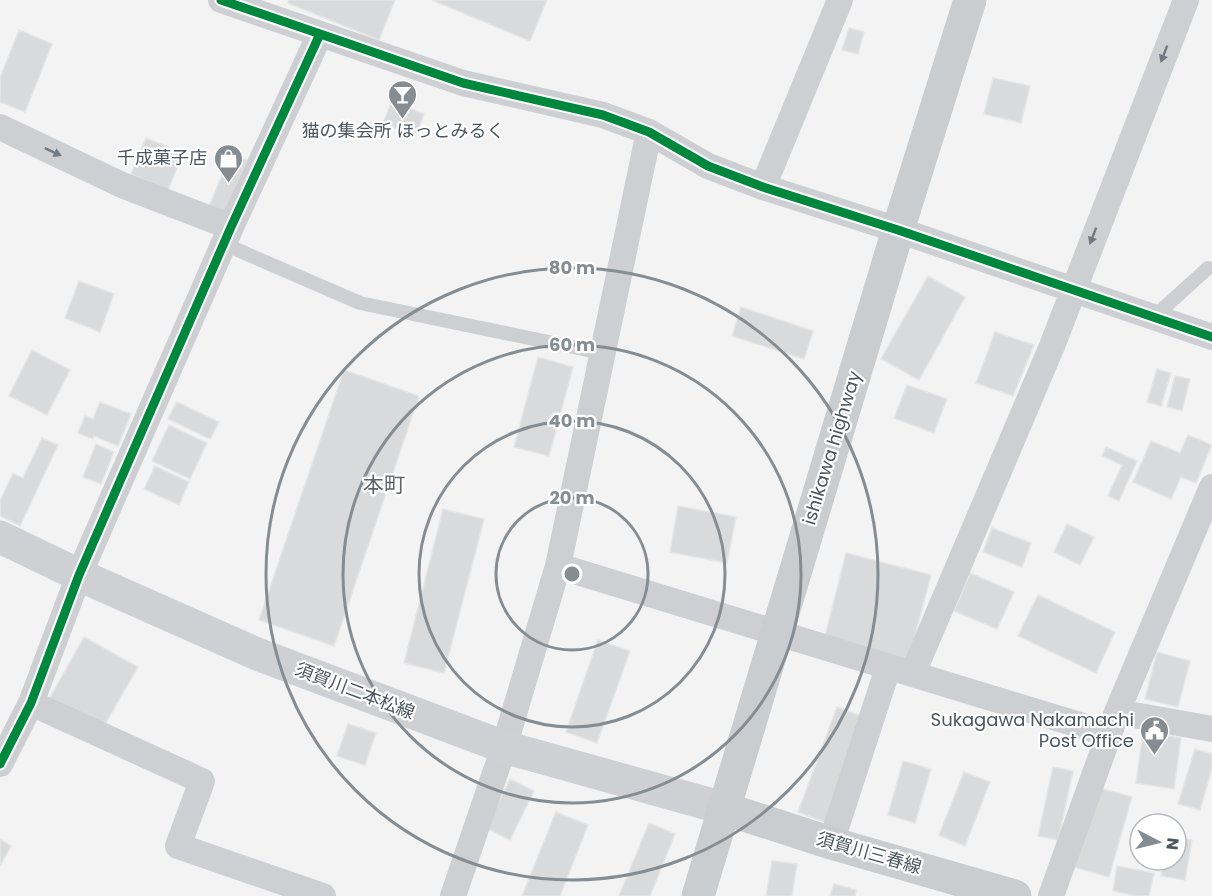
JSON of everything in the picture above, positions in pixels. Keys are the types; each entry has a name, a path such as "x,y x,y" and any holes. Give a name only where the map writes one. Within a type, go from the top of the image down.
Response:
{"main road":[{"name":"ishikawa highway","path":"698,896 898,230 970,0"},
{"name":"須賀川二本松線","path":"0,537 79,575 257,654 504,747 723,808"},
{"name":"須賀川三春線","path":"723,808 831,843 1015,896"}],"street":[{"path":"221,0 463,83 603,115 649,132 708,166 763,187 898,230 1212,337"},
{"path":"763,187 840,0"},
{"path":"913,673 1052,346 1186,0"},
{"path":"0,764 32,704 79,575 227,235 320,34"},
{"path":"0,127 227,235"},
{"path":"453,896 504,747 558,566 649,132"},
{"path":"1051,896 1113,723 1212,487"},
{"path":"558,566 888,668 1113,723 1212,729"},
{"path":"831,843 888,668"},
{"path":"32,704 202,781 178,846 323,896"}],"lane":[{"path":"227,235 360,303 602,353"},
{"path":"1155,316 1208,268"}],"building":[{"path":"289,0 395,0 379,40 288,3"},
{"path":"432,0 547,0 530,41"},
{"path":"849,28 864,32 858,54 842,50"},
{"path":"19,30 52,44 25,112 0,102 0,78"},
{"path":"993,78 1030,86 1021,123 984,114"},
{"name":"猫の集会所 ほっとみるく","path":"392,101 424,114 415,137 383,123"},
{"path":"146,138 183,153 168,190 131,174"},
{"name":"千成菓子店","path":"231,154 247,160 225,213 209,206"},
{"path":"928,276 965,297 919,380 881,359"},
{"path":"79,281 114,294 100,332 65,318"},
{"path":"741,307 813,331 804,359 732,336"},
{"path":"995,332 1034,345 1013,396 976,383"},
{"path":"32,350 70,370 47,415 9,396"},
{"path":"538,357 573,367 549,456 514,447"},
{"path":"1157,369 1171,373 1161,406 1147,402"},
{"path":"344,370 419,396 334,646 259,620"},
{"path":"1175,376 1190,379 1182,411 1167,407"},
{"path":"907,385 947,399 934,433 894,418"},
{"path":"100,402 131,414 118,446 94,436 93,439 78,433 85,416 93,419"},
{"path":"177,402 219,422 210,439 168,419"},
{"path":"169,425 207,443 190,479 152,461"},
{"path":"1188,435 1212,445 1196,483 1181,477 1171,499 1133,482 1151,441 1180,453"},
{"path":"42,438 58,445 20,526 0,516 0,501 13,473 23,478"},
{"path":"96,444 114,452 101,484 83,477"},
{"path":"1106,447 1137,461 1119,501 1108,496 1122,465 1102,456"},
{"path":"155,466 189,482 179,505 144,489"},
{"path":"678,506 736,517 727,563 670,552"},
{"path":"443,509 484,519 444,673 404,663"},
{"path":"1067,524 1094,537 1080,565 1054,552"},
{"path":"992,528 1031,543 1022,567 983,552"},
{"path":"846,553 931,575 908,662 824,640"},
{"path":"970,573 1014,592 997,629 954,611"},
{"path":"1038,595 1115,632 1096,673 1018,636"},
{"path":"84,637 138,667 100,733 47,703"},
{"path":"598,640 630,651 597,743 566,732"},
{"path":"1157,652 1190,661 1178,707 1145,699"},
{"path":"837,707 866,718 827,823 798,812"},
{"path":"348,724 376,733 365,765 337,756"},
{"path":"1143,732 1181,738 1174,789 1136,783"},
{"path":"1195,749 1212,754 1212,768 1200,810 1178,804"},
{"path":"903,761 931,769 915,823 888,815"},
{"path":"1053,767 1073,771 1058,840 1038,836"},
{"path":"964,772 990,782 965,846 939,835"},
{"path":"510,779 534,791 510,840 486,828"},
{"path":"1093,786 1132,797 1109,877 1070,866"},
{"path":"556,812 588,825 560,896 522,896"},
{"path":"649,823 675,834 650,896 619,896"},
{"path":"0,839 11,846 0,866"},
{"path":"1188,839 1192,840 1188,863"},
{"path":"772,861 797,864 792,896 766,896"},
{"path":"1117,866 1128,868 1128,872 1154,873 1149,896 1113,891"},
{"path":"1162,872 1186,872 1185,880 1161,876"},
{"path":"834,884 856,890 855,896 830,896"}],"cycle path":[{"path":"221,0 463,83 603,115 649,132 708,166 763,187 898,230 1212,337"},
{"path":"0,764 31,703 79,575 231,227 320,34"}],"place":[{"name":"猫の集会所 ほっとみるく","path":"403,120"},
{"name":"千成菓子店","path":"228,184"},
{"name":"Sukagawa Nakamachi Post Office","path":"1155,756"}],"district":[{"name":"本町","path":"384,485"}]}
